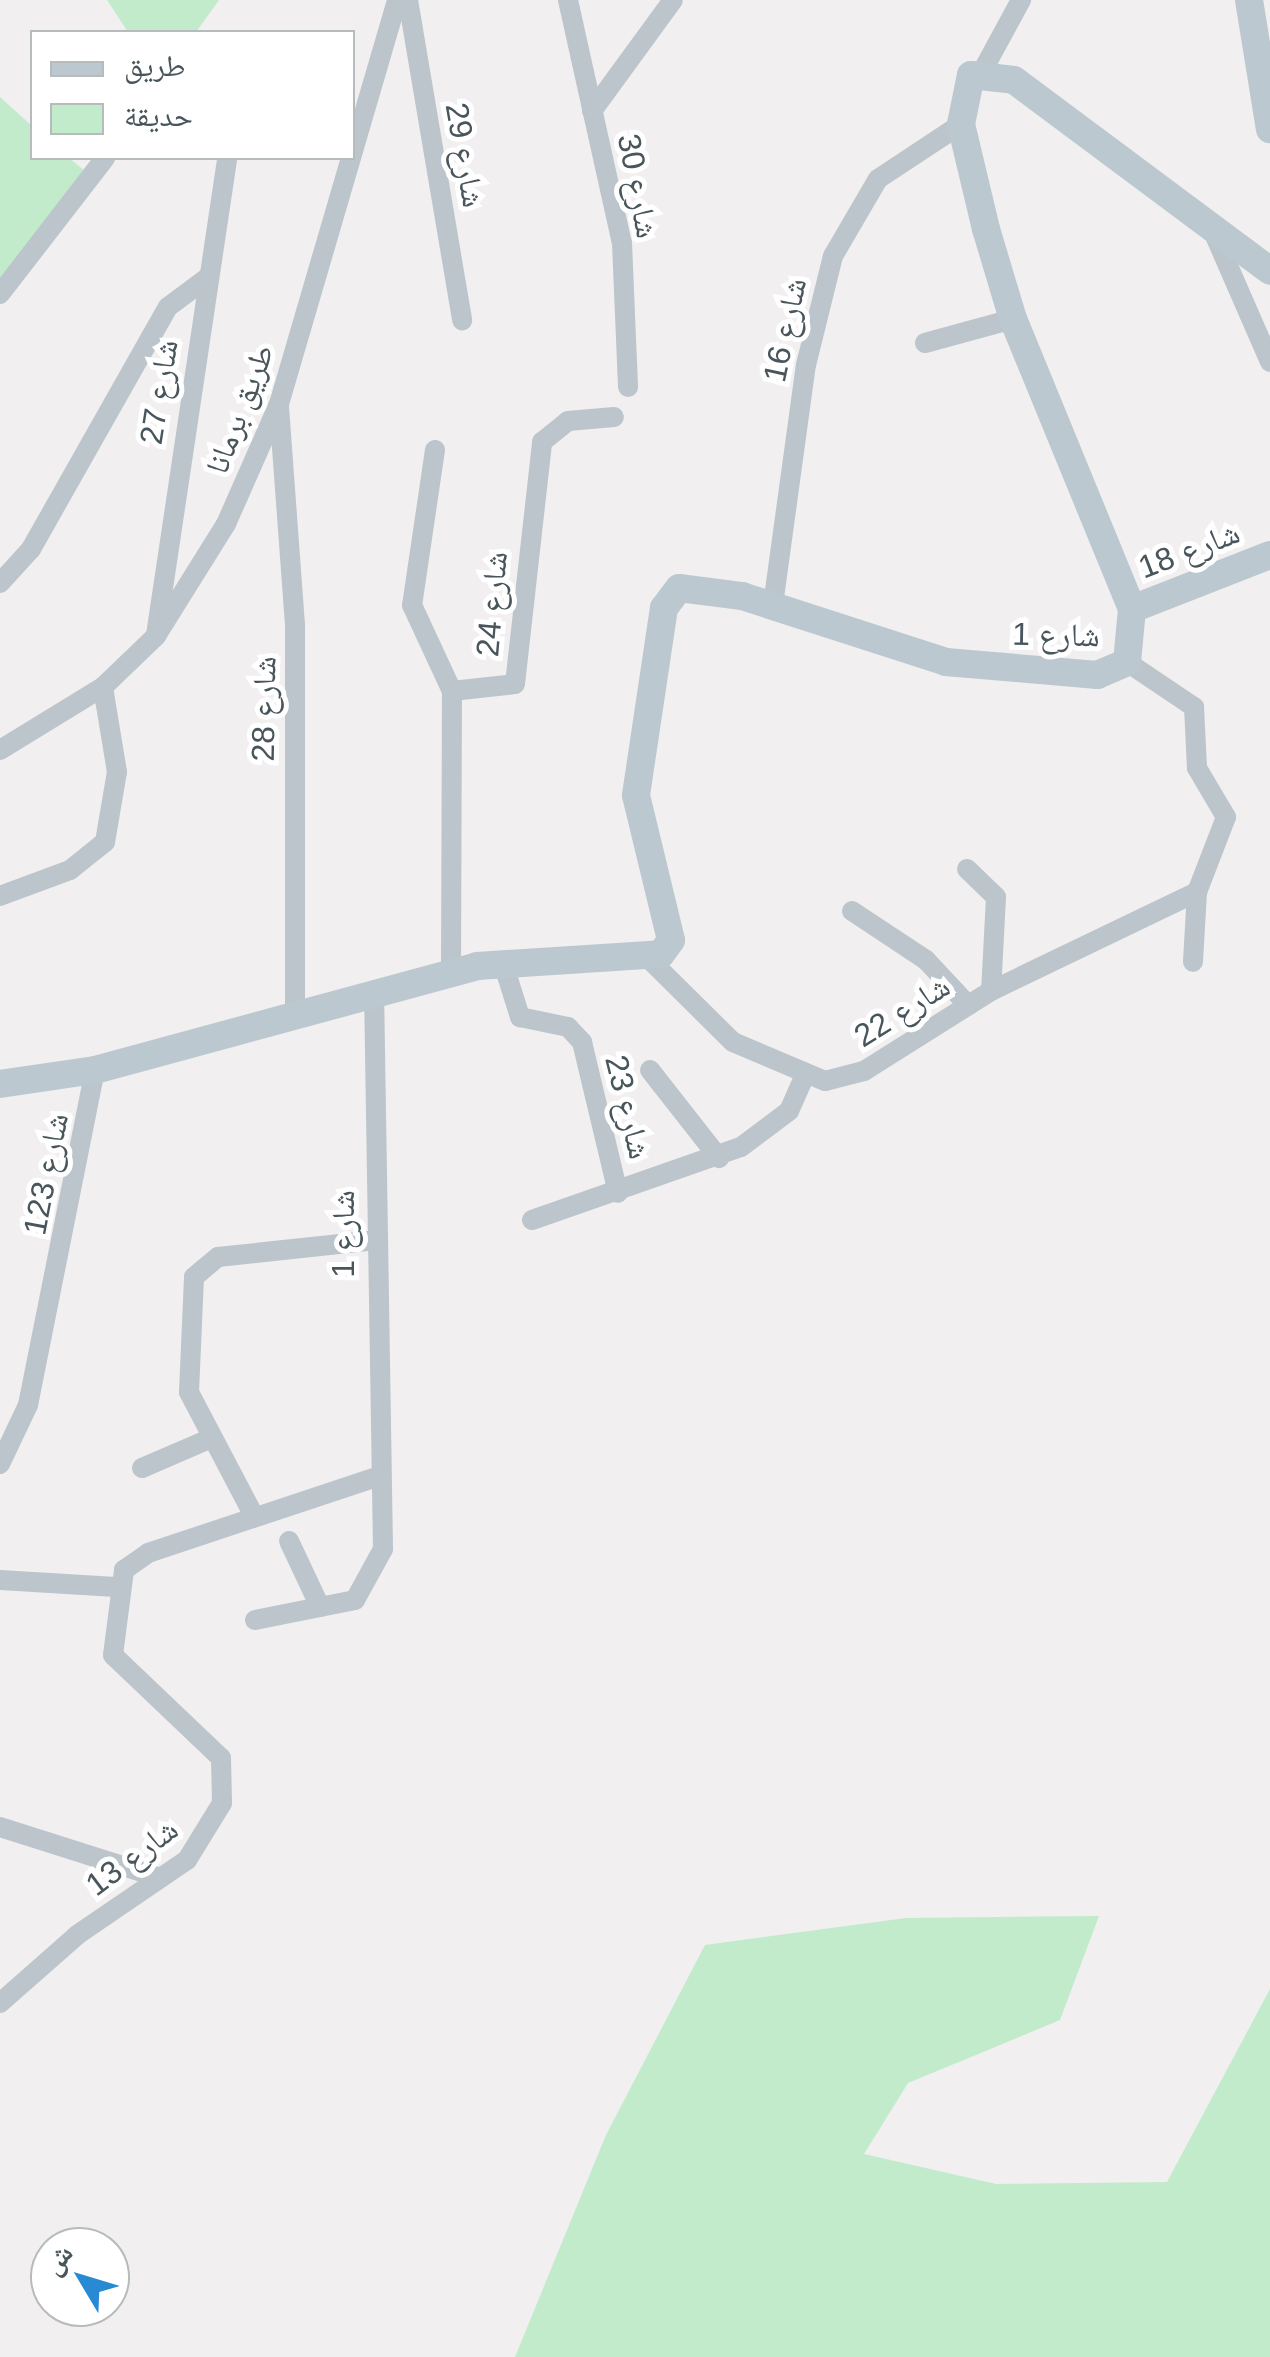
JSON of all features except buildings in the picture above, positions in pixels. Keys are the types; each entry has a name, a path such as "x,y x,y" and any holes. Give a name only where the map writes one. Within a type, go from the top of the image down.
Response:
{"street":[{"name":"طريق برمانا","path":"355,143 397,0"},
{"name":"شارع 29","path":"408,0 462,320"},
{"name":"شارع 30","path":"568,0 622,243 628,387"},
{"path":"592,110 673,0"},
{"path":"961,124 962,90 983,70 1021,0"},
{"path":"1248,0 1270,129"},
{"path":"983,70 1014,80 1270,270"},
{"name":"شارع 1","path":"646,957 671,940 636,795 664,608 678,588 773,606 946,662 1097,676 1127,662 1132,609 1013,319 961,124"},
{"name":"شارع 16","path":"773,606 806,365 833,256 878,179 961,124"},
{"path":"0,294 104,160"},
{"name":"شارع 27","path":"156,636 227,160"},
{"name":"طريق برمانا","path":"0,750 103,687 156,636 226,524 278,404 350,160"},
{"path":"1212,229 1270,362"},
{"path":"0,583 32,550 168,307 207,278"},
{"path":"925,343 1013,319"},
{"name":"شارع 28","path":"278,404 295,624 295,1014"},
{"name":"شارع 24","path":"451,972 452,690 514,684 542,442 568,420 614,417"},
{"path":"436,450 412,604 452,690"},
{"name":"شارع 18","path":"1132,609 1270,555"},
{"path":"1127,662 1194,707 1197,768 1226,817 1197,892 1193,962"},
{"path":"0,896 70,870 105,842 117,772 103,687"},
{"path":"967,869 996,897 991,991"},
{"name":"شارع 22","path":"804,1078 864,1072 991,991 1197,892"},
{"path":"852,912 926,960 968,1005"},
{"path":"0,1084 94,1070 451,972 503,963 646,957 706,1022 804,1078 776,1124 719,1158 532,1220"},
{"name":"شارع 23","path":"503,963 520,1016 568,1027 582,1042 618,1193"},
{"name":"شارع 1","path":"255,1620 355,1600 378,1566 374,991"},
{"name":"شارع 123","path":"0,1464 28,1404 94,1070"},
{"path":"650,1070 719,1158"},
{"path":"254,1516 207,1440 190,1392 186,1340 204,1264 378,1240"},
{"path":"142,1468 207,1440"},
{"path":"0,1580 116,1587 137,1559 377,1477"},
{"path":"289,1540 320,1606"},
{"name":"شارع 13","path":"0,2004 210,1833 224,1778 221,1758 112,1655 116,1587"},
{"path":"0,1827 158,1877"}],"green space":[{"path":"107,0 219,0 197,30 127,30"},
{"path":"0,97 30,124 30,160 72,160 84,170 0,285"},
{"path":"1099,1916 1060,2020 908,2083 864,2154 996,2184 1167,2182 1270,1989 1270,2357 515,2357 606,2135 705,1945 906,1918"}]}
